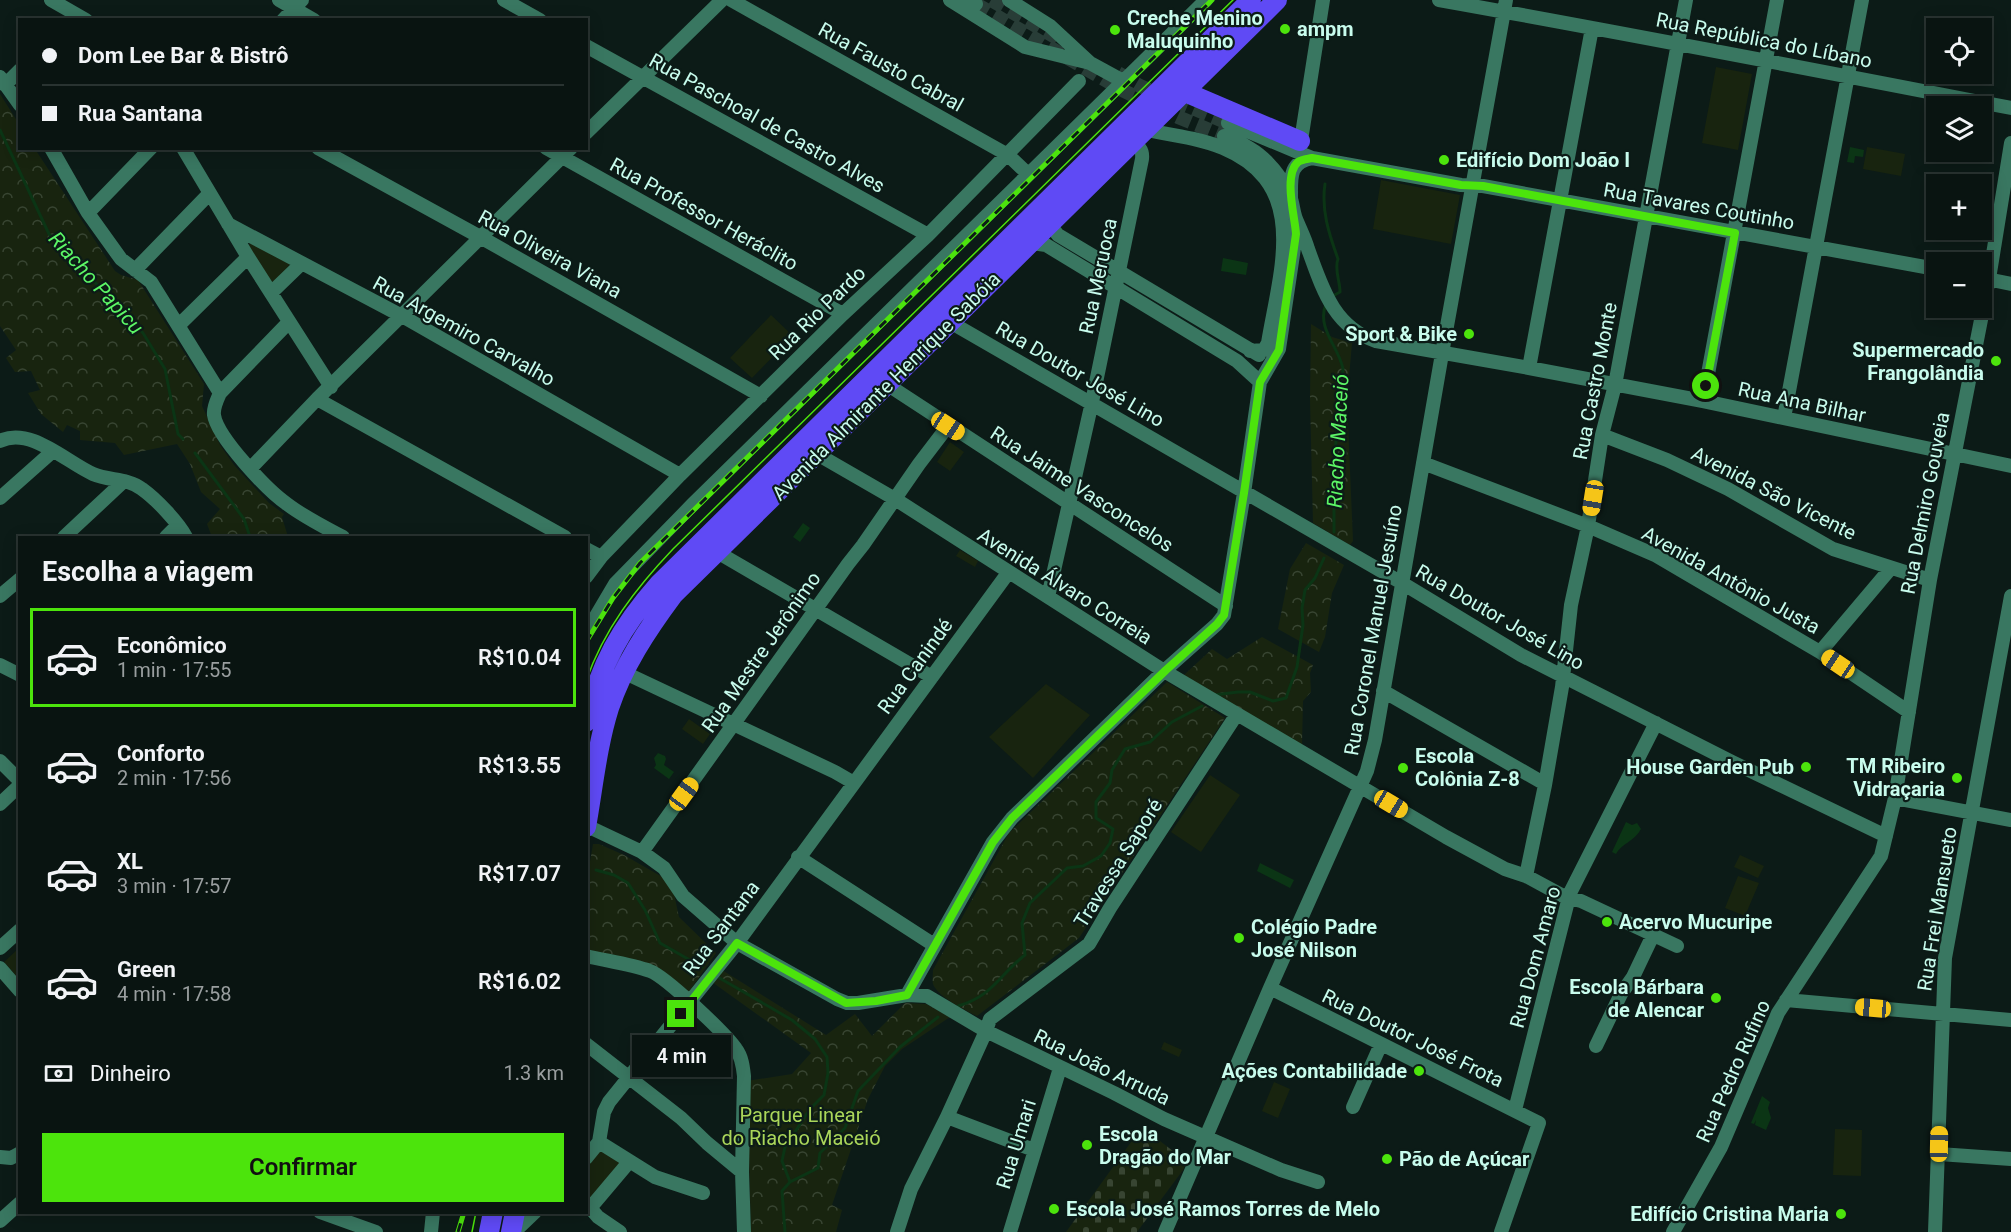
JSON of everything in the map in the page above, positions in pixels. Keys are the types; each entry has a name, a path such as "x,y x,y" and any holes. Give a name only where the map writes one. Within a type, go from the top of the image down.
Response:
{"highway":[{"name":"Avenida Almirante Henrique Sabóia","path":"588,716 614,645 634,612 659,584 1251,0"},
{"name":"Avenida Almirante Henrique Sabóia","path":"588,812 590,781 609,708 623,672 642,637 673,595 1277,0"},
{"path":"1185,92 1300,141"},
{"path":"489,1232 493,1214"},
{"path":"513,1232 515,1214"}],"street":[{"path":"51,0 78,18"},
{"path":"279,0 298,4 312,18"},
{"path":"504,0 536,18"},
{"path":"588,131 722,0"},
{"name":"Rua Fausto Cabral","path":"731,0 1008,154 1028,174"},
{"path":"950,0 1015,42 1036,51 1068,52 1123,81"},
{"path":"1009,0 1050,27 1068,52"},
{"path":"588,630 615,584 1206,0"},
{"path":"1312,158 1301,151 1300,141 1323,0"},
{"name":"Rua República do Líbano","path":"1439,0 1505,6 1592,28 2011,108"},
{"name":"Rua Castro Monte","path":"1526,876 1545,784 1563,677 1572,605 1588,526 1602,435 1615,385 1686,0"},
{"path":"1703,401 1777,0"},
{"path":"1784,418 1862,0"},
{"path":"285,18 298,4"},
{"name":"Rua Coronel Manuel Jesuíno","path":"1165,1232 1367,771 1375,740 1505,6"},
{"path":"1529,368 1592,28"},
{"name":"Rua Paschoal de Castro Alves","path":"588,46 928,235"},
{"path":"18,71 2,81 18,102"},
{"name":"Rua Rio Pardo","path":"588,574 601,557 680,475 843,314 928,235 1079,81"},
{"name":"Rua Tavares Coutinho","path":"1291,197 1268,162 1226,130 1312,158 1461,185 1483,186 1926,267"},
{"path":"588,827 642,852 664,868 683,896 737,943 846,1003 876,1001 907,995 993,842 1012,818 1217,624 1224,615 1226,606 1260,382 1279,350 1294,248 1289,216 1268,183 1245,160 1209,143 1139,136"},
{"name":"Rua Meruoca","path":"1048,597 1092,402 1142,154 1138,145 1139,136"},
{"name":"Rua Delmiro Gouveia","path":"1990,252 2011,143"},
{"path":"52,150 88,213 121,260 151,282 220,393"},
{"path":"88,213 149,150"},
{"path":"184,150 248,257 331,387"},
{"name":"Rua Oliveira Viana","path":"322,150 761,396"},
{"path":"250,468 567,153"},
{"name":"Rua Professor Heráclito","path":"567,153 843,314"},
{"path":"1250,351 1264,350 1268,343 1289,216 1294,169 1298,162 1312,158"},
{"path":"135,270 209,194"},
{"name":"Rua Ana Bilhar","path":"1289,216 1332,308 1346,324 1366,338 1703,401 2011,466"},
{"name":"Rua Argemiro Carvalho","path":"228,224 402,316 680,475"},
{"path":"1050,225 1058,235 1250,351 1268,357 1279,350"},
{"path":"1032,243 1046,245 1237,361 1260,382"},
{"path":"179,325 248,257"},
{"path":"272,292 301,264"},
{"path":"1992,280 2011,284"},
{"name":"Rua Delmiro Gouveia","path":"1886,836 1895,798 1930,580 1978,318"},
{"path":"289,322 220,393 215,403 214,414 216,422 268,489 288,505 341,536"},
{"name":"Rua Doutor José Lino","path":"950,322 1092,402 1521,655 1732,762 1886,836"},
{"name":"Rua Jaime Vasconcelos","path":"888,385 1226,606"},
{"path":"318,399 563,536"},
{"name":"Rua Mestre Jerônimo","path":"642,852 948,426"},
{"name":"Avenida São Vicente","path":"1602,435 1667,460 1728,489 1833,549 1930,580"},
{"path":"0,441 7,437 20,436 53,451 93,474 134,484 142,489 182,531"},
{"path":"0,498 53,451"},
{"name":"Avenida Álvaro Correia","path":"817,454 896,499 1164,672 1446,837 1495,864 1677,946"},
{"name":"Avenida Antônio Justa","path":"1423,463 1588,526 1655,555 1820,652 1909,712"},
{"path":"93,474 108,495"},
{"path":"65,536 124,481"},
{"path":"312,520 318,536"},
{"path":"588,550 601,557"},
{"path":"717,552 932,677"},
{"path":"1820,652 1891,568"},
{"name":"Rua Canindé","path":"854,783 1008,573"},
{"path":"0,596 18,581"},
{"name":"Rua Frei Mansueto","path":"1935,1232 1945,958 2011,596"},
{"path":"0,665 18,674"},
{"path":"623,672 854,783"},
{"path":"1383,691 1545,784"},
{"name":"Travessa Saporé","path":"897,1232 911,1189 947,1117 990,1019 1089,944 1110,908 1237,714"},
{"name":"Rua Dom Amaro","path":"1515,1110 1570,893 1656,723"},
{"path":"0,761 18,779"},
{"name":"Rua Santana","path":"588,1156 599,1142 604,1112 629,1077 737,943 854,783"},
{"path":"0,804 18,787"},
{"path":"1895,798 2011,820"},
{"name":"Rua Pedro Rufino","path":"1673,1232 1721,1147 1785,1000 1881,856 1886,836"},
{"path":"798,857 934,945"},
{"path":"0,948 18,932"},
{"path":"1596,1046 1653,935"},
{"path":"588,956 652,972 689,1003 737,1050 742,1062 744,1232"},
{"path":"0,968 18,989"},
{"name":"Rua Doutor José Frota","path":"1270,988 1539,1123 1501,1232"},
{"name":"Rua João Arruda","path":"907,995 927,996 986,1031 1164,1119 1281,1170 1318,1182"},
{"path":"1785,1000 2011,1020"},
{"path":"1353,1107 1381,1044"},
{"path":"588,1046 681,1119 742,1172"},
{"name":"Rua Umari","path":"1010,1232 1060,1068"},
{"path":"947,1117 1034,1150"},
{"path":"599,1142 655,1177 703,1193"},
{"path":"0,1157 11,1158 18,1154"},
{"path":"1939,1154 2011,1159"},
{"path":"620,1232 598,1217 589,1205 629,1162"},
{"path":"0,1221 18,1205"},
{"path":"326,1214 376,1232"},
{"path":"431,1232 433,1214"},
{"path":"513,1232 533,1214"}],"green space":[{"path":"1716,67 1752,74 1738,150 1702,143"},
{"path":"0,94 18,122 18,150 36,150 115,271 138,280 204,384 202,406 220,445 234,465 269,503 284,514 282,517 288,536 212,536 207,524 220,509 201,492 190,464 177,444 124,455 115,443 80,440 80,431 67,425 63,432 41,414 28,393 40,390 31,371 15,372 6,358 16,350 0,326"},
{"path":"1867,147 1905,154 1901,176 1863,169"},
{"path":"1381,180 1460,195 1451,244 1373,229"},
{"path":"250,243 290,264 276,283 270,283 249,246"},
{"path":"771,315 793,336 752,378 730,358"},
{"path":"1311,324 1332,337 1352,343 1347,400 1353,541 1350,545 1313,523"},
{"path":"950,442 964,452 950,471 937,462"},
{"path":"1306,543 1344,565 1332,593 1325,637 1319,652 1278,629 1290,569"},
{"path":"960,550 978,561 975,567 956,556"},
{"path":"1262,637 1313,665 1310,673 1311,692 1303,701 1302,746 1184,675 1212,649 1227,659"},
{"path":"1167,682 1225,718 1079,938 977,1016 959,1007 936,989 933,984 933,970 1009,833"},
{"path":"1046,684 1090,715 1033,778 989,737"},
{"path":"689,719 710,734 703,744 682,729"},
{"path":"1210,775 1240,795 1201,852 1171,832"},
{"path":"593,844 599,844 624,855 664,878 674,894 679,917 716,953 688,993 588,950 590,893 588,873"},
{"path":"1740,855 1764,866 1758,878 1734,867"},
{"path":"1738,876 1759,883 1745,916 1725,908"},
{"path":"18,949 18,978 4,962"},
{"name":"Parque Linear do Riacho Maceió","path":"722,970 826,1035 855,1014 872,1036 905,1003 926,1004 950,1017 902,1049 885,1066 868,1099 832,1205 842,1210 836,1232 751,1232 747,1081 792,1074 811,1053 712,982"},
{"path":"1164,1042 1182,1050 1179,1057 1161,1049"},
{"path":"1274,1082 1290,1089 1278,1118 1262,1111"},
{"path":"1142,1127 1187,1162 1183,1170 1137,1232 1066,1232"},
{"path":"1835,1129 1862,1130 1861,1176 1833,1175"},
{"path":"604,1146 623,1165 591,1198 588,1196 588,1164"}],"shaded area":[{"path":"1850,147 1864,150 1863,157 1855,156 1854,163 1847,162"},
{"path":"1223,258 1248,263 1246,275 1221,271"},
{"path":"803,523 810,528 800,542 793,537"},
{"path":"658,753 665,756 664,765 674,772 669,779 654,768 656,765 654,758"},
{"path":"1626,822 1632,825 1637,823 1641,829 1616,854 1612,852"},
{"path":"1260,863 1294,880 1290,888 1257,871"},
{"path":"1762,1096 1770,1102 1768,1108 1771,1118 1766,1130 1755,1125 1756,1120 1754,1124 1751,1123"}],"waterway":[{"name":"Riacho Papicu","path":"0,130 49,234 143,333 165,369 178,434 183,439"},
{"name":"Riacho Maceió","path":"1325,184 1325,213 1338,259 1340,292 1331,297"},
{"name":"Riacho Maceió","path":"1326,304 1324,313 1326,329 1343,369 1334,463 1334,532"},
{"name":"Riacho Papicu","path":"195,453 244,519 250,536"},
{"name":"Riacho Maceió","path":"1214,695 1250,692 1273,701 1286,698 1297,667 1305,590 1315,578 1324,558"},
{"name":"Riacho Maceió","path":"958,1006 988,991 1025,955 1022,923 1030,903 1067,868 1083,866 1101,856 1110,843 1113,829 1096,818 1096,802 1110,783 1112,770 1125,749 1150,742 1172,722 1202,706"},
{"name":"Riacho Papicu","path":"596,870 614,875 628,883 645,910 660,943 702,967"},
{"name":"Riacho Papicu","path":"716,976 792,1020 815,1039 827,1057 828,1073 824,1095 810,1109 785,1147 782,1161 790,1182"},
{"name":"Riacho Maceió","path":"785,1232 782,1191 790,1182 818,1168 820,1153 845,1128 858,1091 900,1047 938,1017"}],"tunnel":[{"path":"991,0 1062,41"},
{"path":"976,4 1124,91 1224,136"},
{"path":"1118,73 1140,86 1228,123"}],"tram line":[{"path":"588,676 602,644 622,610 673,549 1233,0"},
{"path":"472,1232 476,1214"}],"railway":[{"path":"588,639 613,598 640,563 1212,0"},
{"path":"458,1232 463,1214"}],"place":[{"name":"ampm","path":"1285,29"},
{"name":"Creche Menino Maluquinho","path":"1115,30"},
{"name":"Edifício Dom João I","path":"1444,160"},
{"name":"Sport & Bike","path":"1469,334"},
{"name":"Supermercado Frangolândia","path":"1996,361"},
{"name":"House Garden Pub","path":"1806,767"},
{"name":"Escola Colônia Z-8","path":"1403,768"},
{"name":"TM Ribeiro Vidraçaria","path":"1957,778"},
{"name":"Acervo Mucuripe","path":"1607,922"},
{"name":"Colégio Padre José Nilson","path":"1239,938"},
{"name":"Escola Bárbara de Alencar","path":"1716,998"},
{"name":"Ações Contabilidade","path":"1419,1071"},
{"name":"Escola Dragão do Mar","path":"1087,1145"},
{"name":"Pão de Açúcar","path":"1387,1159"},
{"name":"Escola José Ramos Torres de Melo","path":"1054,1209"},
{"name":"Edifício Cristina Maria","path":"1841,1214"}],"route":[{"path":"681,1014 737,943 846,1003 876,1001 907,995 993,842 1012,818 1224,615 1260,382 1279,350 1296,234 1291,181 1298,162 1312,158 1461,185 1483,186 1735,233 1706,386"}]}
